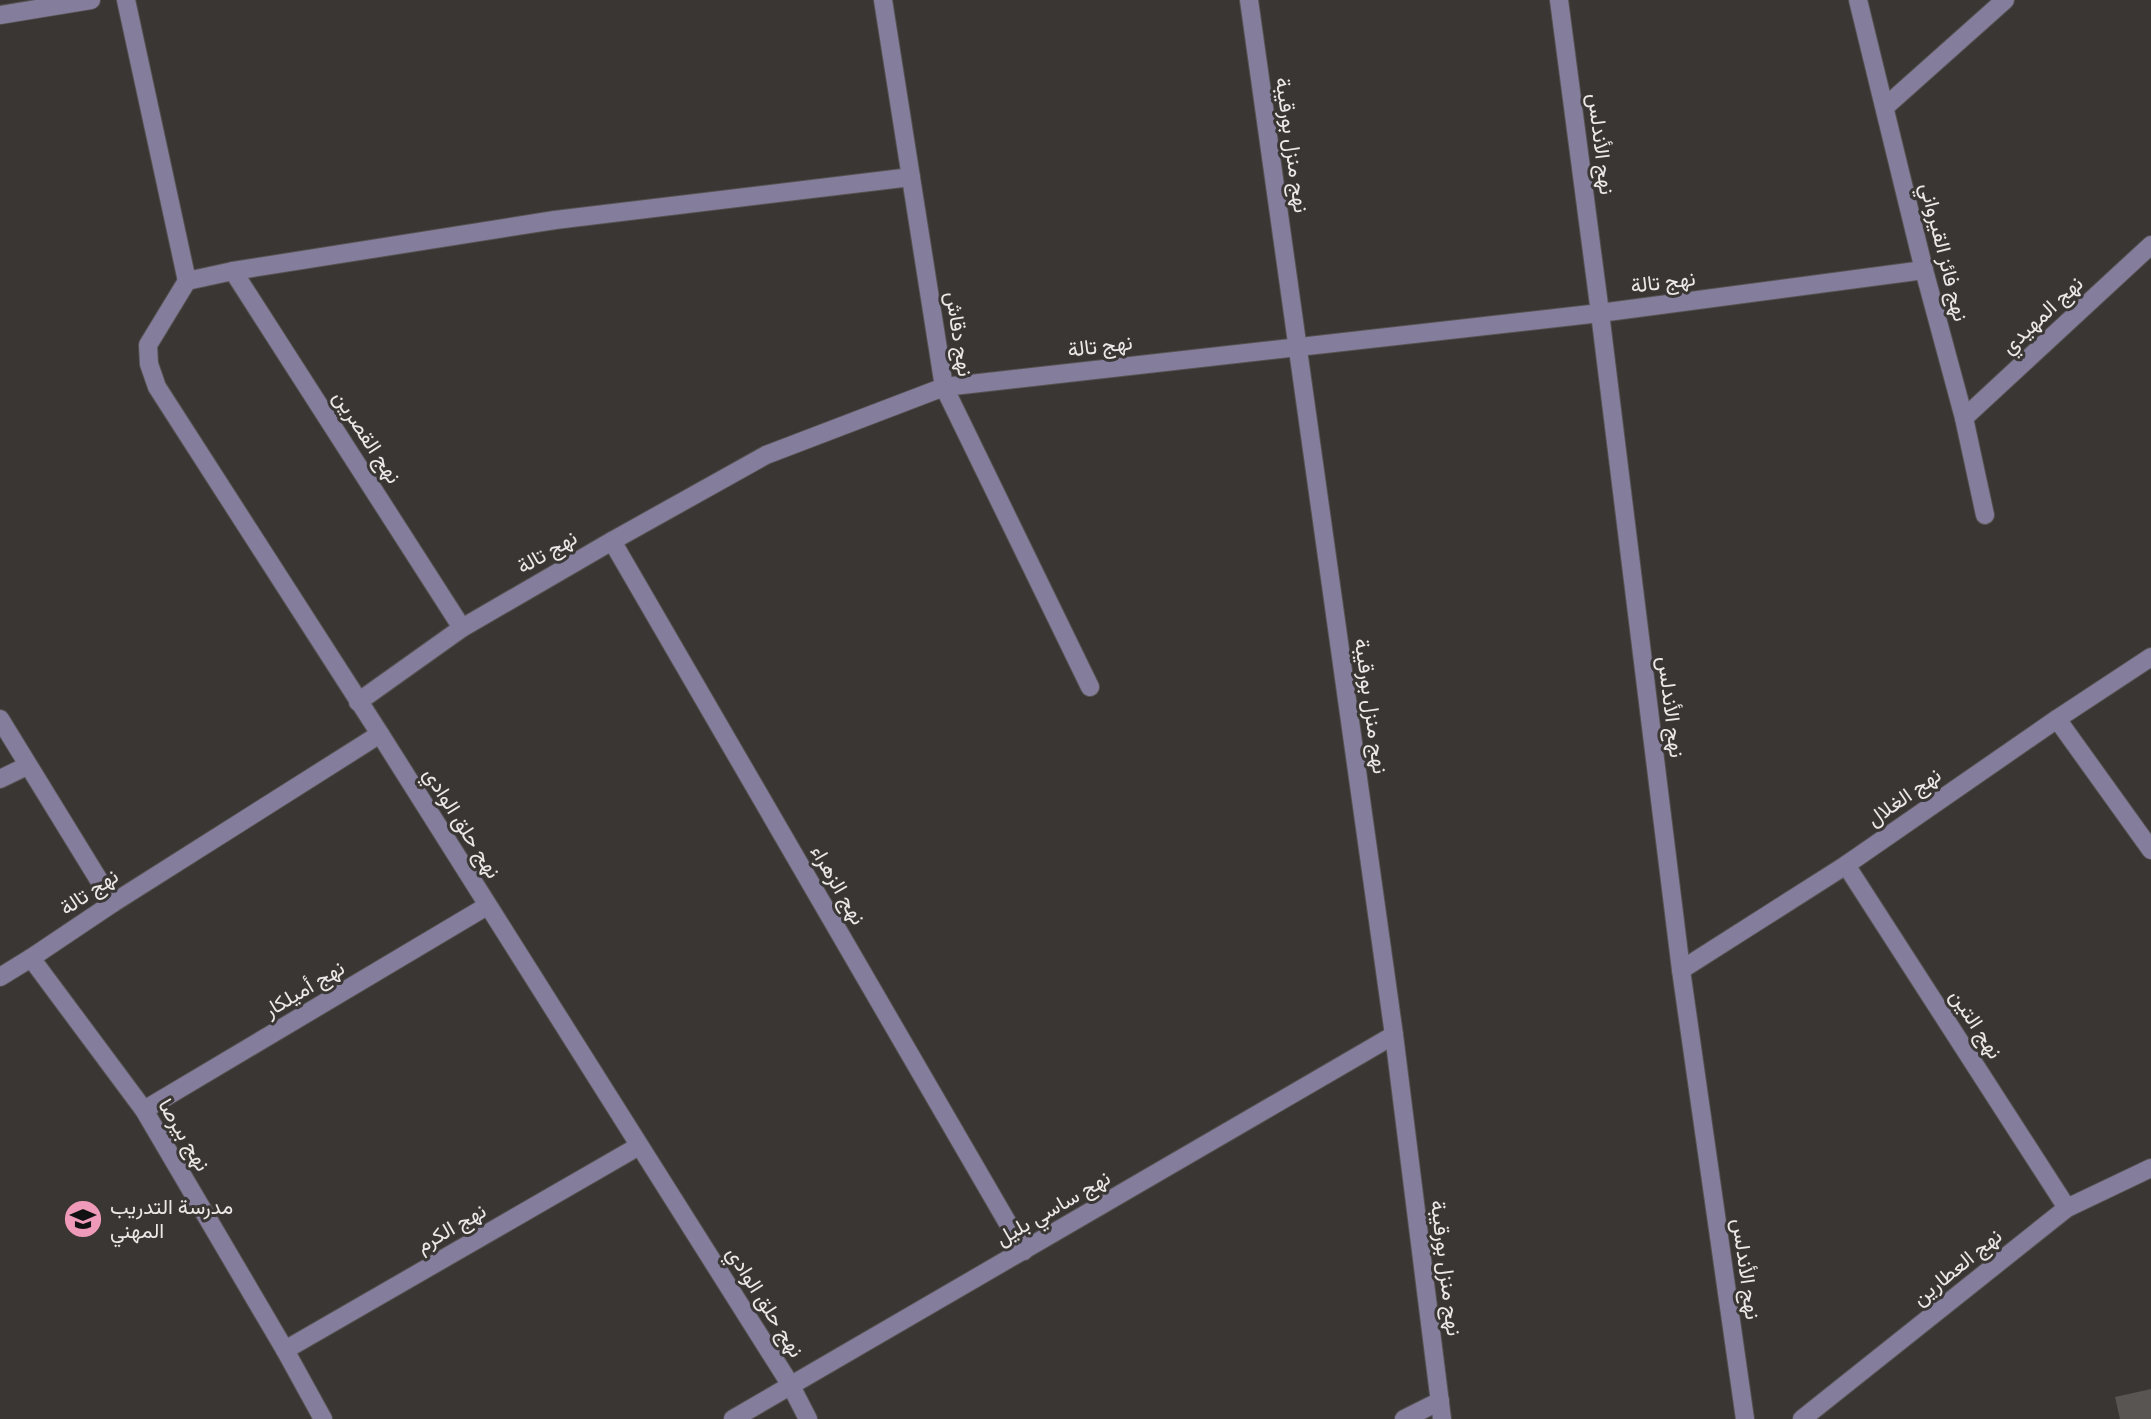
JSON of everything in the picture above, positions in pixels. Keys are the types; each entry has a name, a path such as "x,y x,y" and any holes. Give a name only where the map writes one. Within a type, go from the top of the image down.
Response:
{"street":[{"path":"0,15 91,0"},
{"path":"126,0 187,281 233,271 555,220 911,177"},
{"name":"نهج دقاش","path":"883,0 944,387 1090,687"},
{"name":"نهج منزل بورقيبة","path":"1249,0 1394,1035 1442,1419"},
{"name":"نهج الأندلس","path":"1559,0 1681,970 1745,1419"},
{"name":"نهج فائز القيرواني","path":"1858,0 1924,270 1964,418 1985,515"},
{"path":"1885,107 2006,0"},
{"name":"نهج المهيدي","path":"1964,418 2151,245"},
{"name":"نهج تالة","path":"358,702 462,628 766,455 944,387 1600,313 1924,270"},
{"name":"نهج القصرين","path":"233,271 462,628"},
{"name":"نهج حلق الوادي","path":"187,281 148,345 149,364 157,387 380,734 790,1384 808,1419"},
{"name":"نهج الزهراء","path":"612,541 1024,1251"},
{"name":"نهج الغلال","path":"1681,970 1846,865 2151,657"},
{"path":"0,719 113,903"},
{"path":"2057,719 2151,850"},
{"name":"نهج تالة","path":"0,977 380,734"},
{"path":"0,779 27,766"},
{"name":"نهج التين","path":"1846,865 2067,1208"},
{"name":"نهج أميلكار","path":"144,1110 487,906"},
{"name":"نهج بيرصا","path":"31,958 144,1110 323,1419"},
{"name":"نهج ساسي بليل","path":"733,1419 1394,1035"},
{"name":"نهج الكرم","path":"285,1350 639,1146"},
{"name":"نهج العطارين","path":"1802,1419 2067,1208 2151,1168"},
{"path":"1404,1419 1440,1401"}],"building":[{"path":"2151,1389 2151,1419 2120,1419 2115,1397"}],"place":[{"name":"مدرسة التدريب المهني","path":"83,1219"}]}
